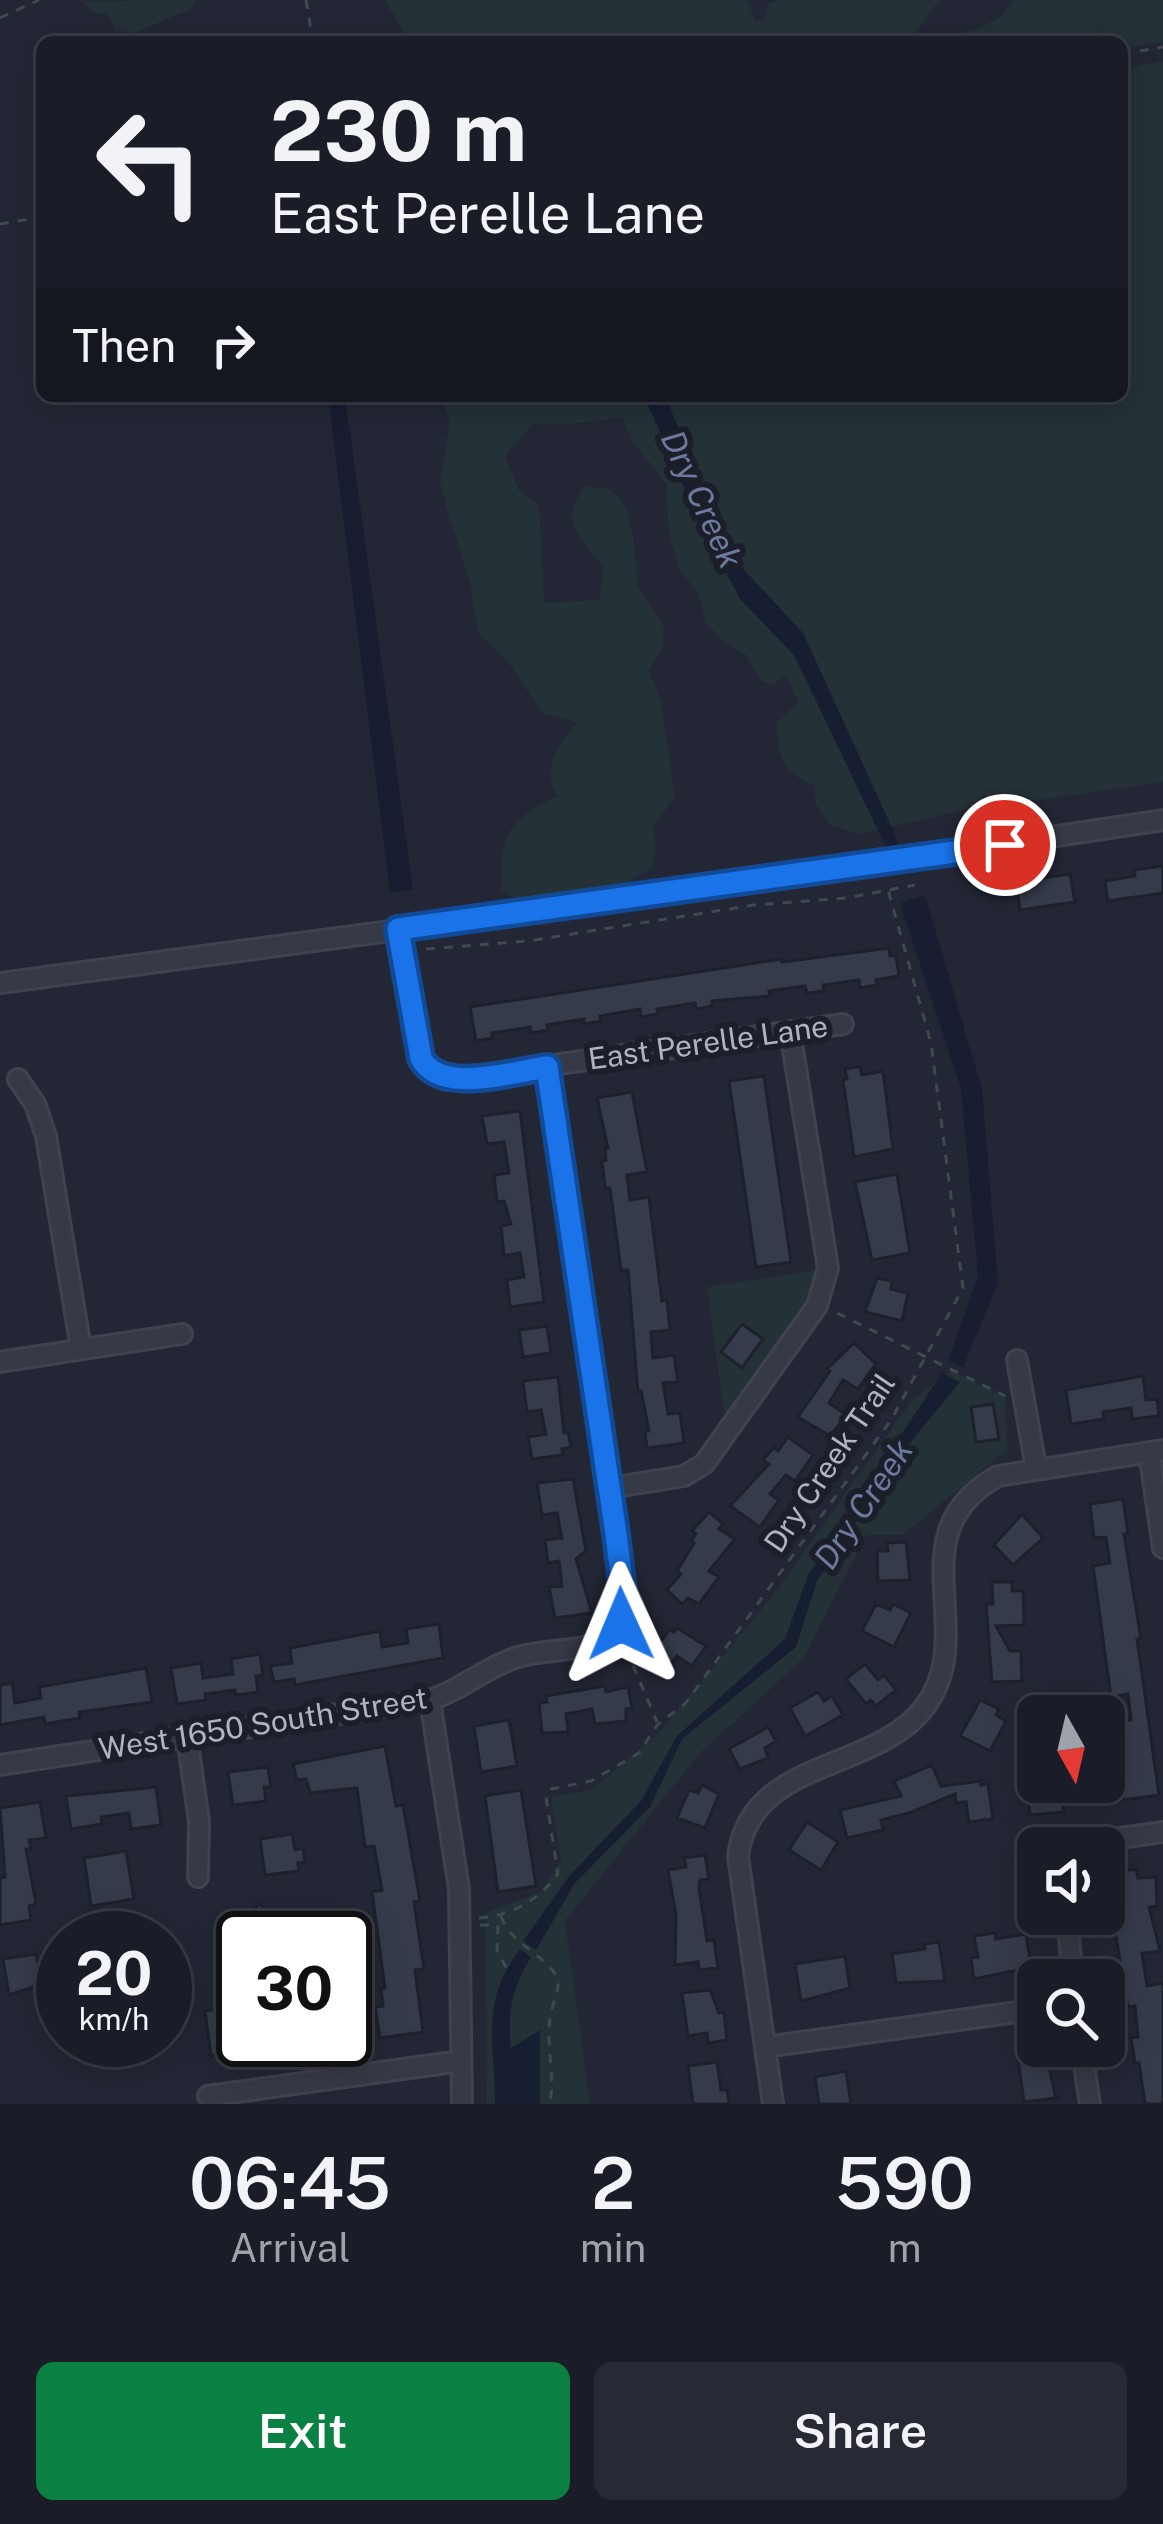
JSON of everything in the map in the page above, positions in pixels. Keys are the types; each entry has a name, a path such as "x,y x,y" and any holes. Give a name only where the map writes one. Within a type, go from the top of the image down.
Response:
{"street":[{"path":"0,983 720,887 1163,820"},
{"name":"East Perelle Lane","path":"398,929 421,1058 431,1073 452,1080 844,1024"},
{"path":"610,1488 684,1476 704,1464 817,1306 825,1287 828,1268 790,1031"},
{"path":"547,1067 610,1488 625,1608 620,1641"},
{"path":"19,1079 46,1136 81,1349"},
{"path":"0,1362 182,1334"},
{"path":"1017,1360 1036,1468"},
{"path":"773,2104 738,1856 741,1838 756,1806 814,1772 898,1733 938,1686 944,1660 945,1538 959,1505 998,1476 1156,1451 1163,1548"},
{"name":"West 1650 South Street","path":"0,1765 430,1700 453,1693 517,1657 620,1641"},
{"path":"430,1700 459,1889 462,2104"},
{"path":"187,1737 199,1821 198,1877"},
{"path":"1125,1838 1163,1832"},
{"path":"765,2047 1017,2012"},
{"path":"208,2096 461,2061"},
{"path":"1084,2067 1090,2104"}],"path":[{"path":"0,18 38,0"},
{"path":"306,0 312,36"},
{"path":"1128,53 1163,47"},
{"path":"0,224 36,219"},
{"path":"426,949 528,941 916,885"},
{"name":"Dry Creek Trail","path":"479,1918 501,1916 541,1895 558,1874 546,1797 551,1789 591,1780 639,1753 658,1724 685,1704 891,1420 963,1288 931,1043 888,890"},
{"path":"837,1313 1005,1396"},
{"path":"620,1641 658,1724"},
{"path":"501,1916 509,1935 554,1972 558,1981 549,2029 554,2081 550,2104"},
{"path":"480,1925 498,1925 497,1951 507,1969"}],"shaded area":[{"path":"196,0 191,9 134,33 116,30 107,13 96,14 82,1"},
{"path":"385,0 747,0 755,20 765,19 768,4 779,0 944,0 914,36 406,36"},
{"path":"1013,0 1163,0 1163,42 1128,47 1128,36 943,36 982,26 1005,12"},
{"path":"1163,62 1163,782 965,810 859,834 830,825 816,805 814,785 787,768 780,754 777,723 798,703 786,675 772,685 760,680 746,655 706,623 699,595 679,569 669,533 666,484 632,441 623,418 533,424 505,456 519,490 539,505 544,603 599,600 604,567 572,520 585,486 610,489 625,506 638,587 664,626 662,649 649,670 661,702 675,796 653,828 652,868 616,889 519,900 501,890 502,856 510,832 528,813 557,796 551,766 578,722 543,714 507,660 479,634 470,583 440,485 450,419 443,402 1128,402 1128,67"},
{"path":"818,1270 815,1294 725,1419 707,1287"},
{"path":"952,1371 1005,1396 1007,1450 902,1535 866,1535 804,1658 700,1753 565,1921 590,2104 487,2104 485,1913 540,1892 561,1861 551,1797 592,1790 658,1734 772,1597 912,1400"}],"water":[{"path":"329,402 346,402 413,890 390,893"},
{"name":"Dry Creek","path":"647,402 667,402 732,557 803,633 898,841 894,847 886,847 794,655 740,599 700,523"},
{"path":"925,895 982,1089 998,1283 963,1367 948,1361 978,1276 961,1089 900,903"},
{"name":"Dry Creek","path":"942,1373 960,1382 894,1462 817,1581 796,1647 682,1739 650,1807 575,1883 536,1950 523,1941 570,1875 641,1801 677,1736 785,1639 808,1575"},
{"path":"520,1949 531,1957 512,2001 511,2048 540,2030 540,2104 495,2104 494,2006"}],"building":[{"path":"1163,866 1163,893 1108,901 1105,881"},
{"path":"1070,874 1075,902 1020,910 1016,882"},
{"path":"889,948 890,956 896,956 899,976 876,980 877,985 860,988 859,980 823,985 824,991 807,993 805,986 769,991 770,996 712,1001 712,1006 696,1009 695,1003 657,1009 658,1014 641,1017 640,1009 584,1024 584,1019 547,1025 548,1030 531,1033 530,1027 492,1033 492,1038 476,1041 470,1007 782,959"},
{"path":"860,1067 862,1075 883,1071 893,1149 854,1157 843,1080 847,1079 845,1069"},
{"path":"764,1076 791,1262 756,1267 729,1081"},
{"path":"632,1092 647,1172 627,1175 630,1200 649,1197 670,1330 651,1332 653,1358 674,1355 678,1382 663,1383 668,1414 680,1413 684,1443 647,1448 645,1432 649,1431 638,1392 628,1270 621,1270 610,1188 605,1188 602,1161 608,1148 597,1098"},
{"path":"520,1111 544,1302 510,1307 507,1280 524,1277 520,1253 504,1256 501,1226 511,1224 504,1201 497,1202 494,1175 509,1173 504,1142 487,1144 482,1116"},
{"path":"897,1174 910,1253 872,1260 855,1182"},
{"path":"877,1278 892,1281 891,1289 908,1293 902,1321 865,1312"},
{"path":"742,1324 763,1339 742,1368 721,1352"},
{"path":"547,1326 551,1353 523,1357 519,1330"},
{"path":"854,1343 876,1364 858,1389 843,1380 829,1403 847,1415 830,1436 798,1417 830,1371 827,1369"},
{"path":"1143,1376 1146,1400 1157,1399 1159,1416 1132,1419 1131,1408 1103,1412 1104,1419 1071,1424 1066,1390"},
{"path":"558,1377 564,1433 568,1432 571,1447 562,1449 563,1455 532,1459 528,1437 546,1434 541,1410 527,1412 523,1381"},
{"path":"993,1404 999,1439 976,1442 971,1407"},
{"path":"788,1437 813,1455 795,1481 786,1475 770,1494 779,1500 760,1527 730,1506 769,1464 763,1460"},
{"path":"573,1479 586,1551 576,1559 592,1613 555,1618 549,1587 562,1586 559,1561 548,1563 545,1540 562,1538 557,1513 542,1515 537,1483"},
{"path":"1123,1499 1159,1795 1125,1800 1125,1721 1131,1720 1128,1694 1111,1695 1093,1566 1110,1563 1106,1537 1094,1538 1090,1504"},
{"path":"709,1512 723,1524 719,1529 735,1539 709,1571 719,1577 699,1604 688,1598 682,1604 667,1590 681,1574 677,1571 694,1543 692,1531"},
{"path":"1022,1514 1043,1538 1013,1565 994,1545"},
{"path":"906,1542 910,1580 878,1581 877,1551 888,1551 887,1543"},
{"path":"992,1582 1012,1582 1012,1591 1023,1591 1024,1625 996,1626 1010,1651 1021,1651 1022,1681 992,1682 986,1604 993,1604"},
{"path":"876,1604 890,1610 893,1604 911,1613 894,1647 862,1631"},
{"path":"439,1624 443,1658 295,1685 294,1679 274,1682 270,1666 292,1663 290,1648 380,1631 382,1647 408,1643 406,1629"},
{"path":"677,1628 706,1646 692,1666 677,1656 672,1663 654,1650 669,1630"},
{"path":"260,1654 263,1675 256,1676 258,1692 205,1694 206,1700 177,1704 171,1668 201,1663 203,1678 233,1674 231,1659"},
{"path":"865,1664 878,1680 884,1675 896,1690 876,1706 871,1700 866,1704 846,1679"},
{"path":"146,1668 152,1702 79,1712 80,1718 45,1724 44,1717 0,1725 0,1685 12,1683 15,1703 41,1698 39,1687"},
{"path":"605,1686 606,1692 628,1687 632,1708 626,1709 626,1721 595,1724 592,1709 566,1714 568,1732 542,1733 539,1703 547,1702 546,1696"},
{"path":"818,1692 824,1701 832,1696 843,1715 805,1736 790,1708"},
{"path":"980,1700 999,1709 996,1715 1006,1721 990,1751 960,1736"},
{"path":"509,1720 517,1766 481,1772 474,1726"},
{"path":"768,1727 776,1741 765,1748 768,1758 740,1769 729,1749"},
{"path":"385,1746 396,1806 403,1805 420,1901 414,1902 424,1969 415,1970 423,2032 380,2038 375,2007 383,2006 381,1989 385,1988 372,1892 382,1890 374,1846 365,1847 357,1788 310,1793 306,1779 297,1780 293,1764"},
{"path":"932,1765 941,1786 988,1784 993,1819 969,1822 966,1802 956,1803 955,1794 881,1820 883,1830 847,1838 840,1810 901,1796 894,1781"},
{"path":"268,1767 271,1787 264,1787 266,1801 233,1805 228,1772"},
{"path":"702,1785 719,1794 705,1828 677,1818 689,1790 698,1793"},
{"path":"156,1787 161,1825 131,1829 129,1813 71,1829 66,1796"},
{"path":"521,1790 536,1886 498,1892 485,1796"},
{"path":"40,1802 46,1838 29,1840 31,1849 26,1849 36,1904 29,1906 31,1920 0,1925 0,1878 5,1877 0,1808"},
{"path":"1028,1803 1062,1803 1064,1812 1030,1815"},
{"path":"807,1822 838,1842 821,1870 789,1850"},
{"path":"292,1834 295,1850 303,1848 305,1862 298,1863 299,1871 265,1875 260,1839"},
{"path":"126,1851 134,1899 91,1906 84,1858"},
{"path":"705,1855 709,1879 700,1880 699,1888 707,1941 714,1940 718,1968 699,1970 698,1962 675,1965 676,1915 668,1870 686,1867 684,1858"},
{"path":"1136,1869 1138,1878 1156,1877 1157,1906 1149,1907 1160,1951 1142,1953 1147,1986 1163,1983 1163,2104 1145,2104 1139,2063 1135,2063 1131,2038 1138,2037 1135,2006 1128,2007 1125,1959 1120,1959 1116,1935 1125,1935 1125,1871"},
{"path":"1026,1935 1030,1959 1017,1959 1017,1970 974,1979 971,1958 978,1957 974,1936"},
{"path":"939,1942 945,1981 896,1983 892,1954"},
{"path":"36,1954 36,1986 9,1995 3,1959"},
{"path":"845,1956 850,1988 801,2001 795,1964"},
{"path":"710,1990 719,2013 724,2012 727,2040 708,2043 707,2033 688,2036 682,1993"},
{"path":"216,2009 216,2055 211,2056 205,2011"},
{"path":"717,2062 721,2090 727,2090 729,2104 693,2104 688,2066"},
{"path":"1019,2067 1049,2067 1056,2098 1024,2102"},
{"path":"846,2071 851,2104 819,2104 815,2077"}],"route":[{"path":"621,1624 625,1608 616,1534 547,1067 452,1080 431,1073 421,1058 398,929 1005,845"}]}
